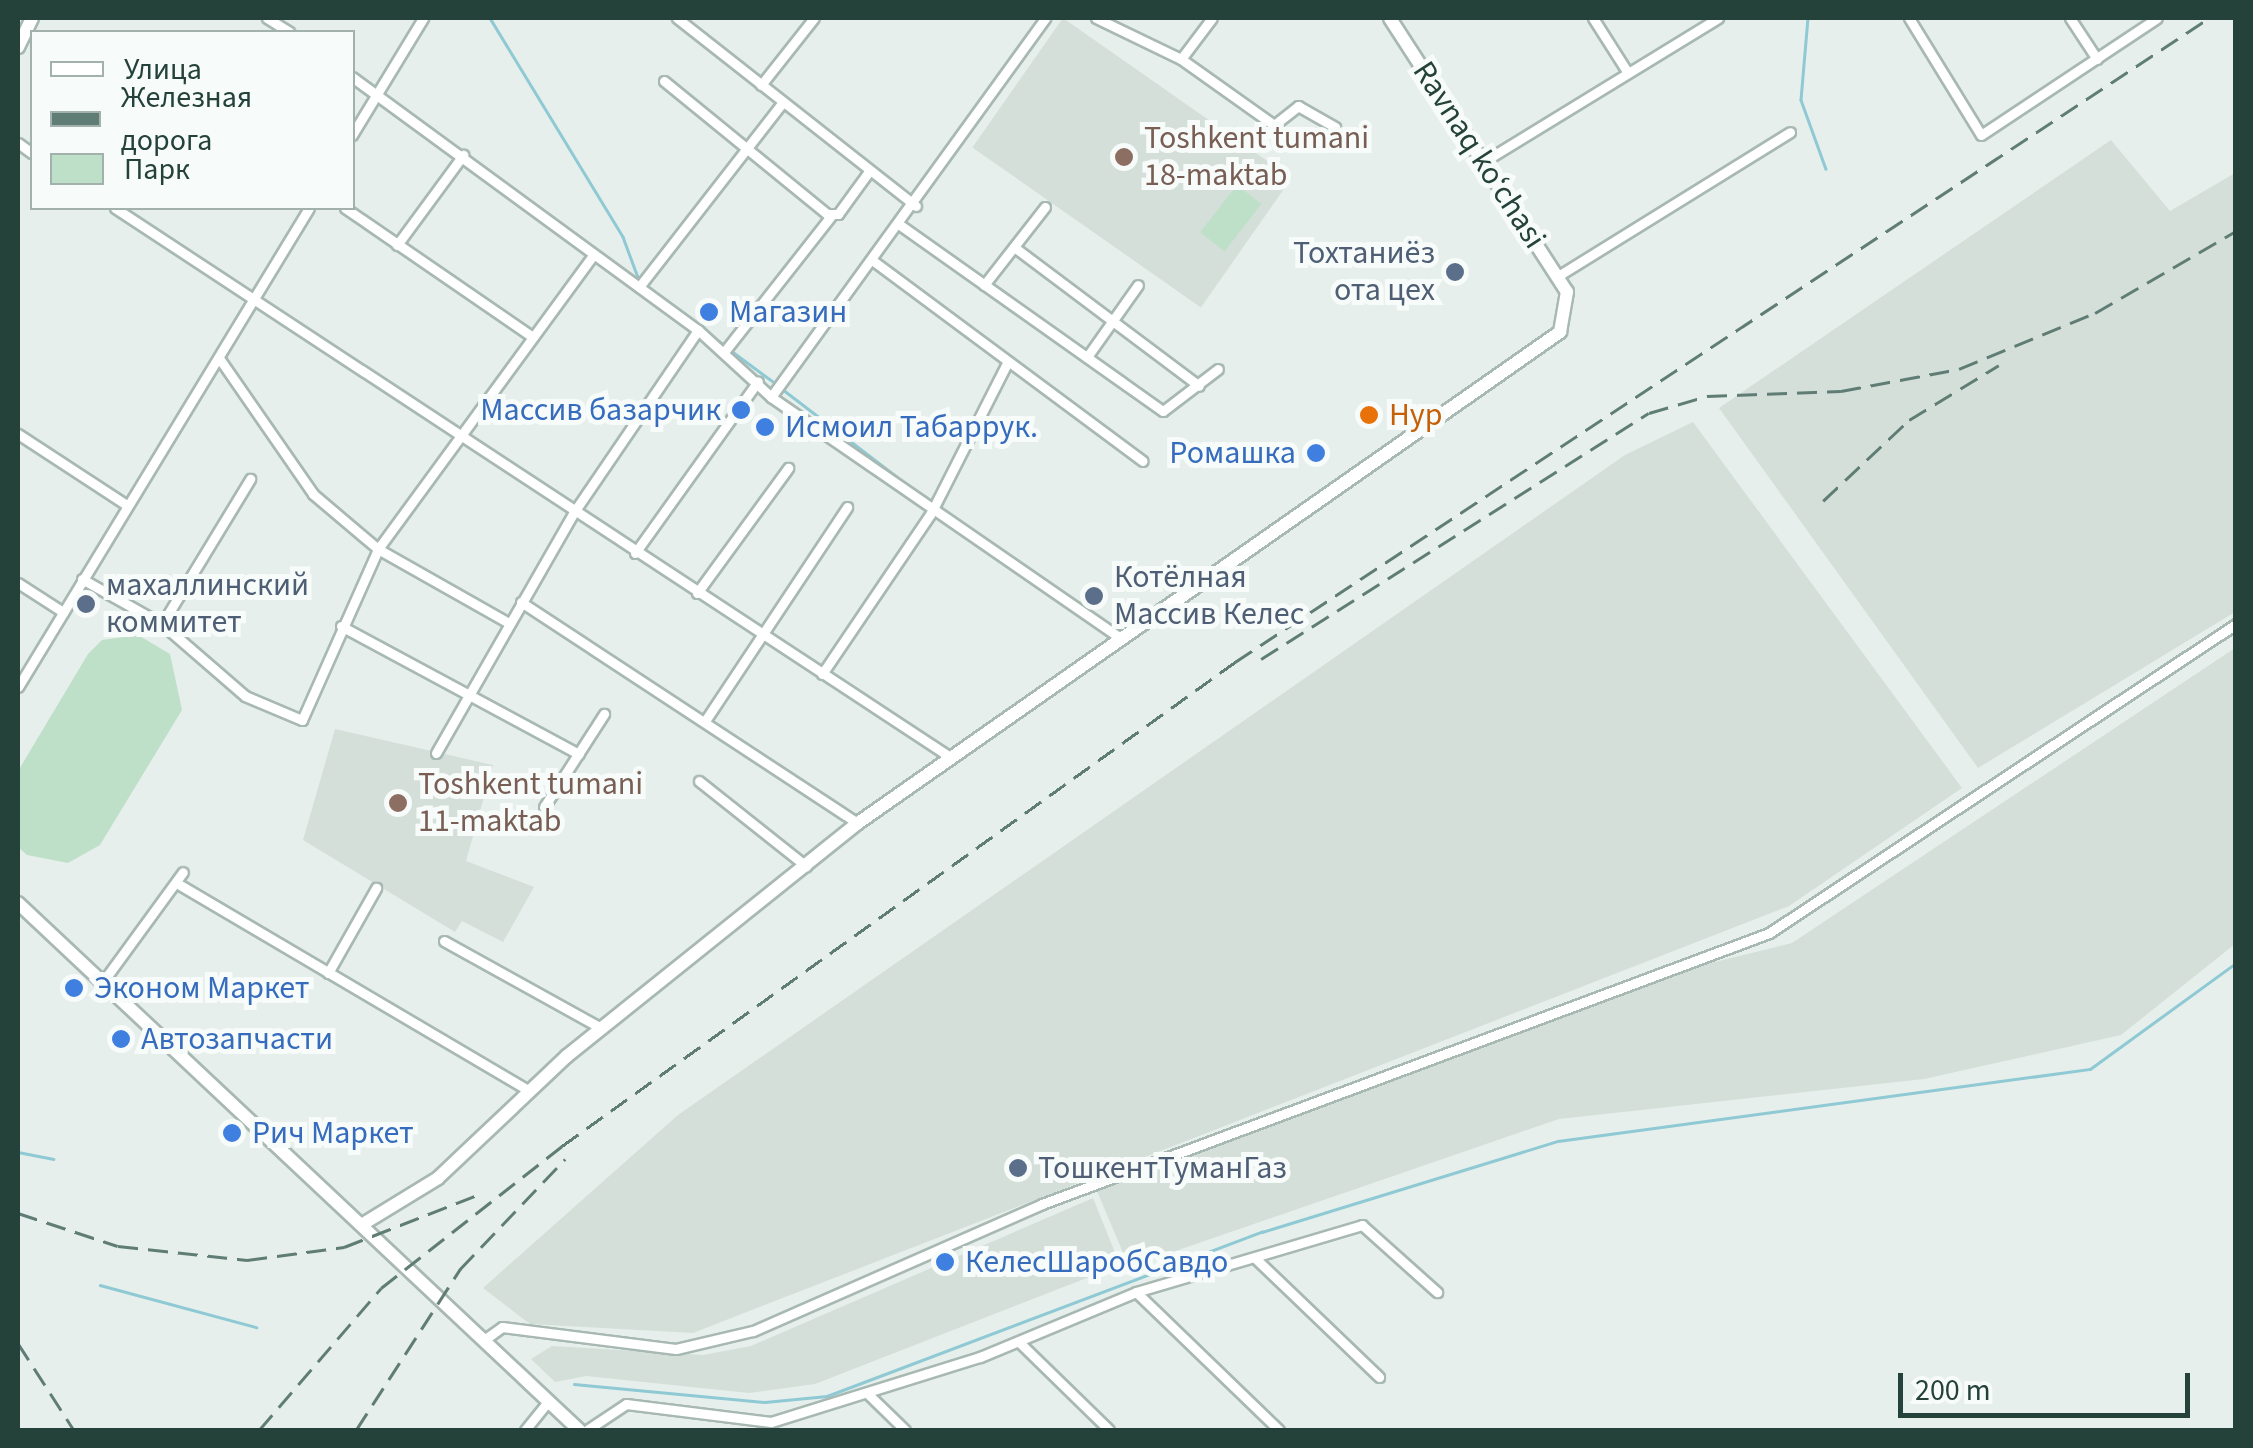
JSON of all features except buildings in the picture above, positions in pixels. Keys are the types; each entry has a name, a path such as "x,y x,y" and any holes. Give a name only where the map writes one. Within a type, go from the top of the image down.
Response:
{"street":[{"path":"18,47 32,18"},
{"path":"355,130 423,18"},
{"path":"676,18 916,206"},
{"path":"761,85 814,18"},
{"path":"771,397 916,206 1045,18"},
{"path":"1096,18 1182,59 1274,125 1298,106 1335,127"},
{"path":"1182,59 1212,18"},
{"name":"Ravnaq ko‘chasi","path":"1120,638 1546,346 1567,322 1567,292 1558,276 1390,18"},
{"path":"1592,18 1628,73"},
{"path":"1484,162 1718,18"},
{"path":"1909,18 1981,134 2157,18"},
{"path":"2070,18 2097,59"},
{"path":"355,79 462,156 591,258 638,286 698,330 771,397 931,513 1120,638 858,823 601,1028 438,1178 364,1224"},
{"path":"664,81 831,216"},
{"path":"638,286 783,102"},
{"path":"1558,276 1790,132"},
{"path":"397,246 462,156"},
{"path":"724,352 870,170"},
{"path":"984,285 1045,206"},
{"path":"118,210 634,553 950,757"},
{"path":"18,686 308,210"},
{"path":"348,210 530,336"},
{"path":"900,226 1163,410 1218,369"},
{"path":"1014,247 1200,386"},
{"path":"82,580 162,624 244,696 302,720 378,549 455,434 591,258"},
{"path":"872,260 1143,461"},
{"path":"1087,358 1138,285"},
{"path":"436,753 467,692 574,512 698,330"},
{"path":"219,358 313,494 378,549 510,623"},
{"path":"822,674 931,513 1008,361"},
{"path":"634,553 758,381"},
{"path":"18,434 126,504"},
{"path":"698,593 788,468"},
{"path":"162,624 250,479"},
{"path":"705,721 847,507"},
{"path":"18,583 63,612"},
{"path":"521,602 858,823"},
{"path":"484,1340 502,1328 676,1349 752,1331 1042,1204 1769,932 2236,624"},
{"path":"341,626 579,754"},
{"path":"544,807 604,714"},
{"path":"699,781 806,866"},
{"path":"102,982 180,885 183,872"},
{"path":"180,885 530,1092"},
{"path":"328,974 376,888"},
{"path":"18,903 364,1224 578,1430"},
{"path":"444,941 601,1028"},
{"path":"587,1430 626,1404 771,1422 869,1395 1020,1342 1136,1292 1362,1225 1437,1292"},
{"path":"1255,1258 1379,1377"},
{"path":"1136,1292 1279,1430"},
{"path":"1020,1342 1109,1430"},
{"path":"869,1395 905,1430"},
{"path":"525,1430 548,1400"},
{"path":"771,1422 779,1430"}],"shaded area":[{"name":"Toshkent tumani 18-maktab","path":"1063,18 1292,178 1201,307 972,147"},
{"path":"2111,140 2170,211 2235,173 2235,612 1978,768 1719,408"},
{"path":"1693,422 1962,788 1789,906 693,1333 530,1324 483,1288 678,1115 1625,455"},
{"path":"2235,648 2235,944 2121,1035 1924,1079 1559,1119 1129,1267 1097,1191 1674,972 1792,943"},
{"name":"Toshkent tumani 11-maktab","path":"335,729 493,765 466,861 534,887 503,942 462,921 455,932 303,840"},
{"path":"1093,1198 1120,1265 815,1384 749,1393 586,1376 555,1382 531,1359 552,1346 703,1355 751,1346"}],"green space":[{"path":"1237,185 1261,204 1224,251 1200,232"},
{"path":"138,635 170,654 182,710 100,845 68,863 27,855 18,847 18,771 88,654 102,640"}],"waterway":[{"path":"490,18 623,237 639,280"},
{"path":"1808,18 1801,100 1826,169"},
{"path":"646,285 687,317"},
{"path":"701,328 723,344"},
{"path":"729,349 775,383"},
{"path":"781,388 913,489"},
{"path":"574,1384 765,1402 827,1396 1262,1232 1558,1141 2090,1069 2236,963"},
{"path":"18,1152 53,1159"},
{"path":"100,1285 256,1327"}],"railway":[{"path":"259,1430 381,1288 562,1146 1235,662 2209,18"},
{"path":"1261,659 1649,413 1707,396 1841,391 1959,369 2095,313 2236,231"},
{"path":"1823,501 1909,420 1999,365"},
{"path":"356,1430 460,1269 565,1159"},
{"path":"18,1213 118,1246 247,1260 344,1247 480,1194"},
{"path":"18,1343 74,1430"}],"place":[{"name":"Toshkent tumani 18-maktab","path":"1124,157"},
{"name":"Тохтаниёз ота цех","path":"1455,272"},
{"name":"Магазин","path":"709,312"},
{"name":"Массив базарчик","path":"741,410"},
{"name":"Нур","path":"1369,415"},
{"name":"Исмоил Табаррук.","path":"765,427"},
{"name":"Ромашка","path":"1316,453"},
{"name":"Котёлная Массив Келес","path":"1094,596"},
{"name":"махаллинский коммитет","path":"86,604"},
{"name":"Toshkent tumani 11-maktab","path":"398,803"},
{"name":"Эконом Маркет","path":"74,988"},
{"name":"Автозапчасти","path":"121,1039"},
{"name":"Рич Маркет","path":"232,1133"},
{"name":"ТошкентТуманГаз","path":"1018,1168"},
{"name":"КелесШаробСавдо","path":"945,1262"}]}
